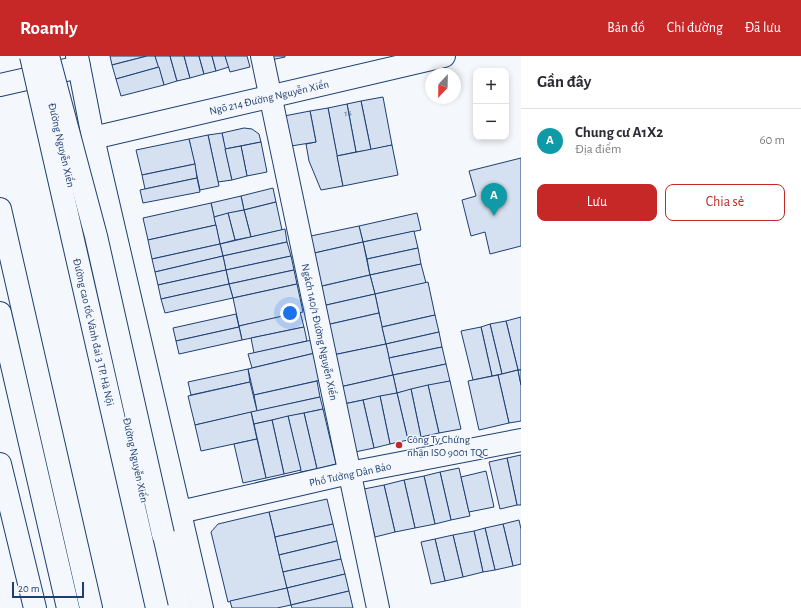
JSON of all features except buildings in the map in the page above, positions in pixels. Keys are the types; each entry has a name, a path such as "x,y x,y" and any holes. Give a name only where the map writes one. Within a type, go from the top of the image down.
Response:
{"main road":[{"name":"Đường cao tốc Vành đai 3 TP. Hà Nội","path":"31,56 157,608"},
{"name":"Ngách 140/1 Đường Nguyễn Xiển","path":"262,56 272,96 378,608"},
{"name":"Ngõ 214 Đường Nguyễn Xiển","path":"93,138 444,56"},
{"path":"0,85 44,62 78,61 93,138 202,608"},
{"path":"44,62 96,236 180,608"},
{"name":"Đường Nguyễn Xiển","path":"44,62 118,382 168,608"},
{"path":"0,209 91,608"},
{"path":"0,313 67,605"},
{"name":"Phố Tưởng Dân Bảo","path":"180,512 349,472 521,440"},
{"path":"0,464 35,608"}],"place":[{"name":"Chung cư A1X2","path":"494,216"},
{"name":"Công Ty Chứng nhận ISO 9001 TQC","path":"399,445"}]}
